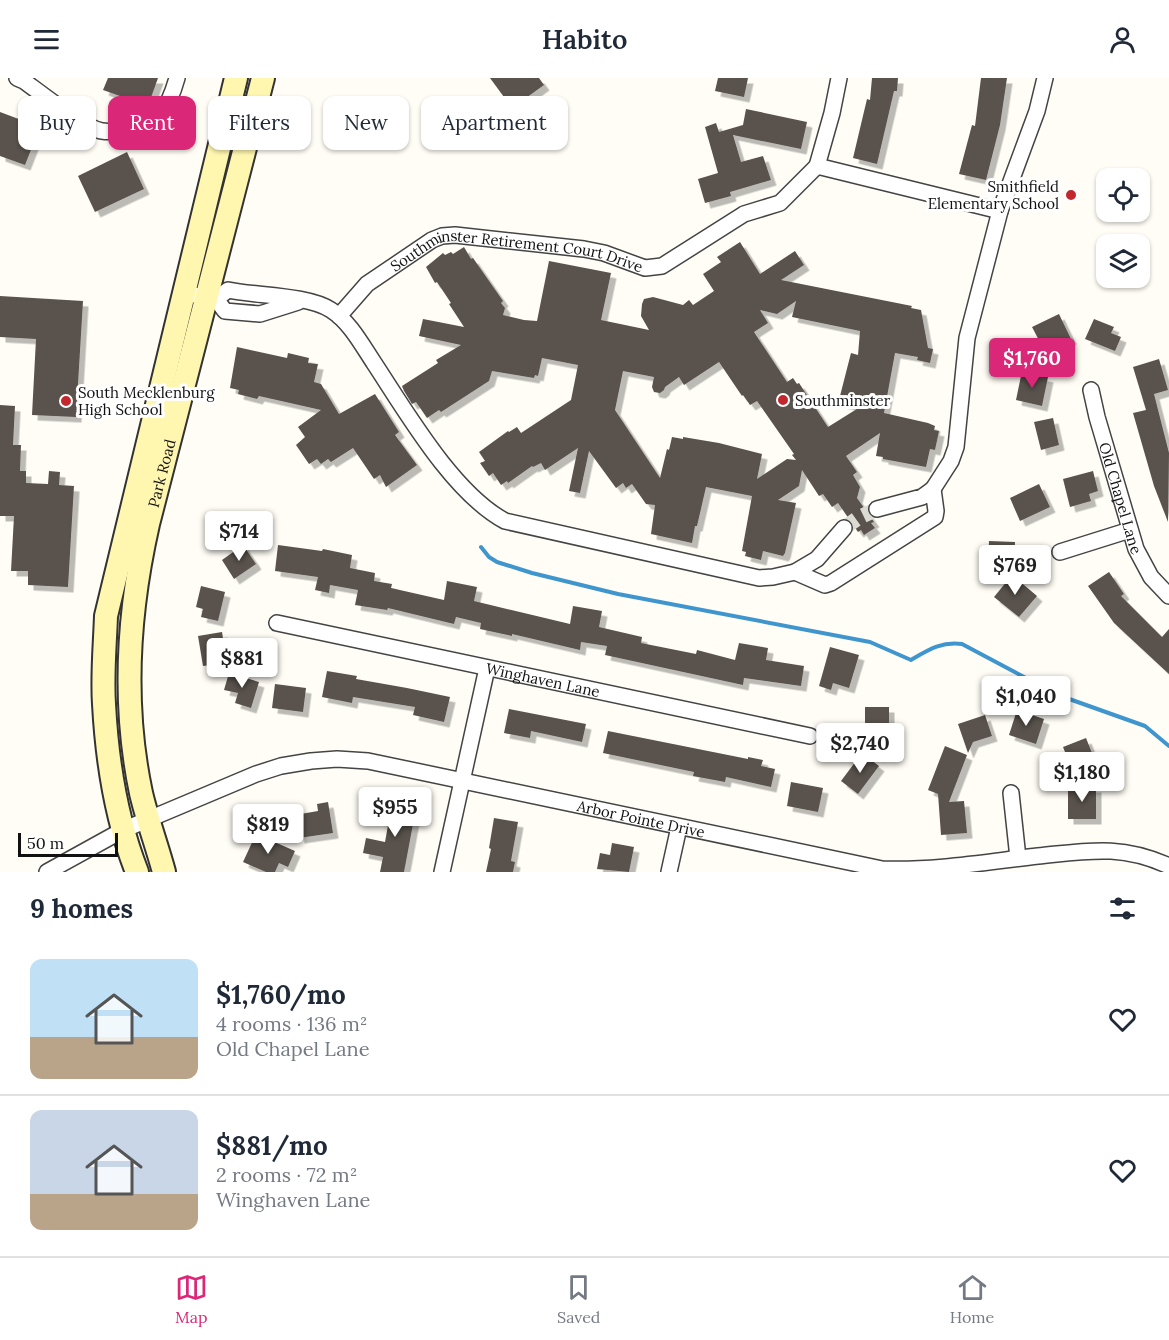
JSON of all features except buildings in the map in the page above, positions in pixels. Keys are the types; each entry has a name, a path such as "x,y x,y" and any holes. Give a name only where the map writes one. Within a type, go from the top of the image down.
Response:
{"main road":[{"name":"Park Road","path":"164,872 141,794 131,725 131,621 138,568 202,296 236,78"},
{"name":"Park Road","path":"137,872 123,830 114,791 104,704 106,616 202,296 262,78"}],"street":[{"path":"17,78 71,115 101,131 131,128 157,118 174,91 177,78"},
{"path":"839,78 817,165 1000,211"},
{"path":"877,509 922,497 933,489 951,461 956,447 967,338 1000,211 1036,111 1045,78"},
{"name":"Southminster Retirement Court Drive","path":"339,316 367,284 432,240 442,236 455,235 584,249 604,253 645,268 662,266 744,214 780,203 817,165"},
{"path":"202,296 228,290 304,300 330,309 350,327 425,439 474,500 488,512 505,521 759,578 795,572 817,559 844,528"},
{"name":"Old Chapel Lane","path":"1091,390 1140,559 1151,577 1169,596"},
{"path":"795,572 825,585 831,584 935,517 933,489"},
{"path":"1060,552 1130,530"},
{"name":"Winghaven Lane","path":"277,623 810,736"},
{"path":"442,872 487,668"},
{"name":"Arbor Pointe Drive","path":"47,872 123,830 256,774 281,766 337,759 368,761 882,869 911,870 1104,850 1130,852 1169,866"},
{"path":"1011,793 1018,858"},
{"path":"669,872 679,826"}],"waterway":[{"path":"481,547 489,557 497,562 532,573 618,594 870,642 911,660 942,645 962,644 1058,695 1145,726 1169,746"}],"tunnel":[{"path":"844,528 877,509"}],"place":[{"name":"Smithfield Elementary School","path":"1071,195"},
{"name":"Southminster","path":"783,400"},
{"name":"South Mecklenburg High School","path":"66,401"}]}
